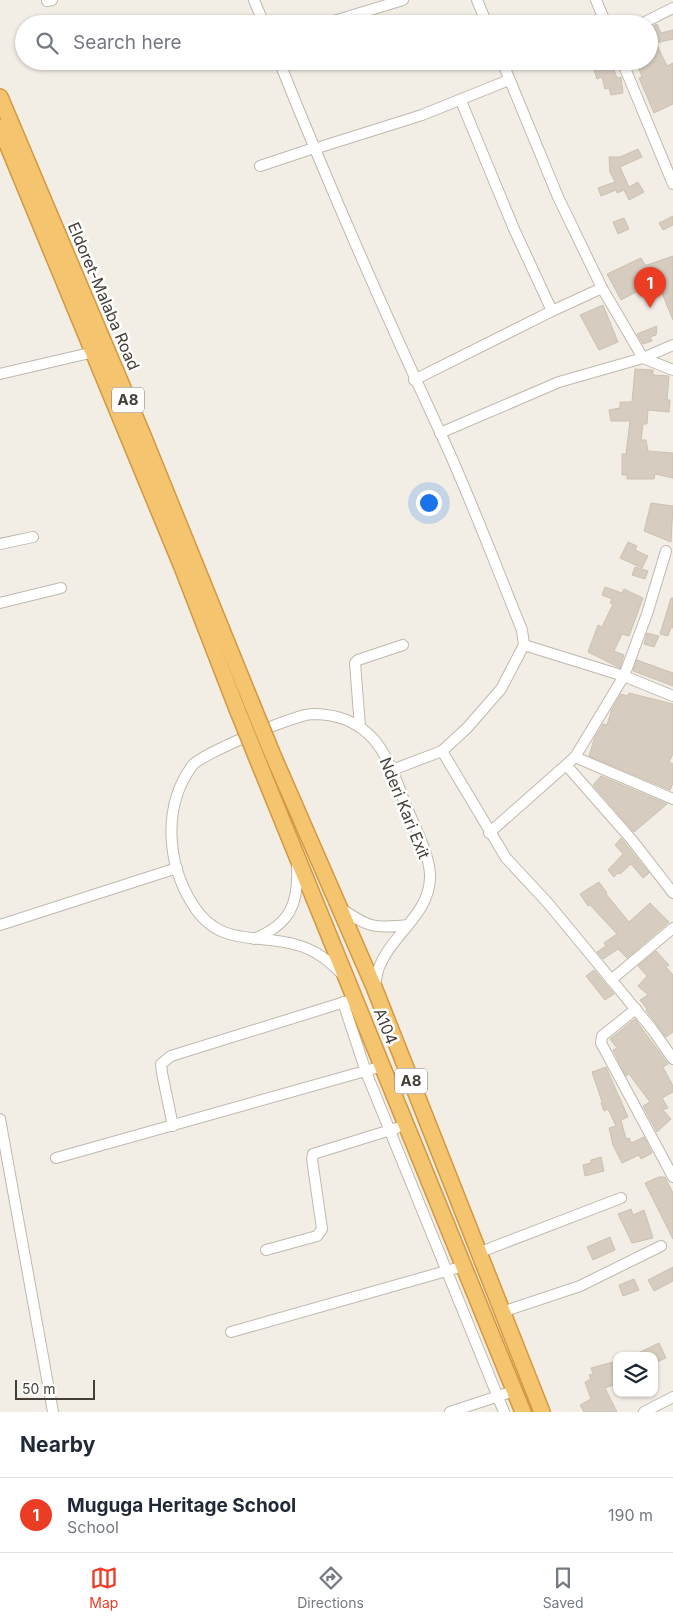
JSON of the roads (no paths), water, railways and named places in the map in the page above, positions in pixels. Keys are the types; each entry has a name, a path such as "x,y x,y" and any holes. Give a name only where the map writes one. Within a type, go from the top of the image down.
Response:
{"highway":[{"name":"Eldoret-Malaba Road","path":"0,97 142,433 272,753 338,906"},
{"name":"Eldoret-Malaba Road","path":"0,127 94,352 258,761"},
{"name":"A104","path":"258,761 349,981 349,1000 383,1066 514,1390"},
{"name":"A8","path":"338,906 374,987 542,1412"},
{"name":"A8","path":"514,1390 523,1412"}],"street":[{"path":"254,0 260,15"},
{"path":"354,15 403,0"},
{"path":"477,0 483,15"},
{"path":"596,0 602,15"},
{"path":"658,16 673,8"},
{"path":"283,70 314,149 414,380 440,432 522,630 524,644 501,689 467,728 442,751 392,770"},
{"path":"505,70 558,197 602,288 643,358 673,370"},
{"path":"626,70 673,184"},
{"path":"260,166 460,101 509,80"},
{"path":"460,101 514,229 552,312"},
{"path":"414,380 602,288"},
{"path":"440,432 559,382 643,358 673,344"},
{"path":"0,374 94,352"},
{"path":"0,544 33,537"},
{"path":"489,833 568,766 575,757 624,676 647,614 666,551"},
{"path":"0,603 61,588"},
{"path":"524,644 624,676 673,696"},
{"path":"360,727 355,663 358,660 403,645"},
{"name":"Nderi Kari Exit","path":"177,868 171,840 173,811 176,794 193,764 240,739 310,714 338,716 360,727 378,745 392,770 430,872 426,898 420,911 381,962 374,987"},
{"path":"442,751 489,833 506,858 547,902 636,1010 673,1059"},
{"path":"575,757 673,799"},
{"path":"568,766 632,840 673,893"},
{"path":"253,939 274,929 282,922 294,905 297,890 296,854"},
{"path":"0,925 177,868 185,890 203,919 225,933 253,939 295,944 315,951 330,962 349,981"},
{"path":"338,906 360,921 372,926 408,925"},
{"path":"611,980 673,928"},
{"path":"173,1126 162,1073 161,1064 165,1060 171,1056 349,1000 366,1072 504,1412"},
{"path":"636,1010 602,1036 601,1043 673,1177"},
{"path":"56,1158 383,1066"},
{"path":"0,1119 53,1412"},
{"path":"266,1250 317,1236 322,1229 312,1159 313,1154 407,1124"},
{"path":"478,1253 621,1198"},
{"path":"502,1312 580,1286 660,1246"},
{"path":"231,1332 464,1266"},
{"path":"450,1412 514,1390"},
{"path":"644,1412 673,1397"}],"place":[{"name":"Muguga Heritage School","path":"650,308"}]}
